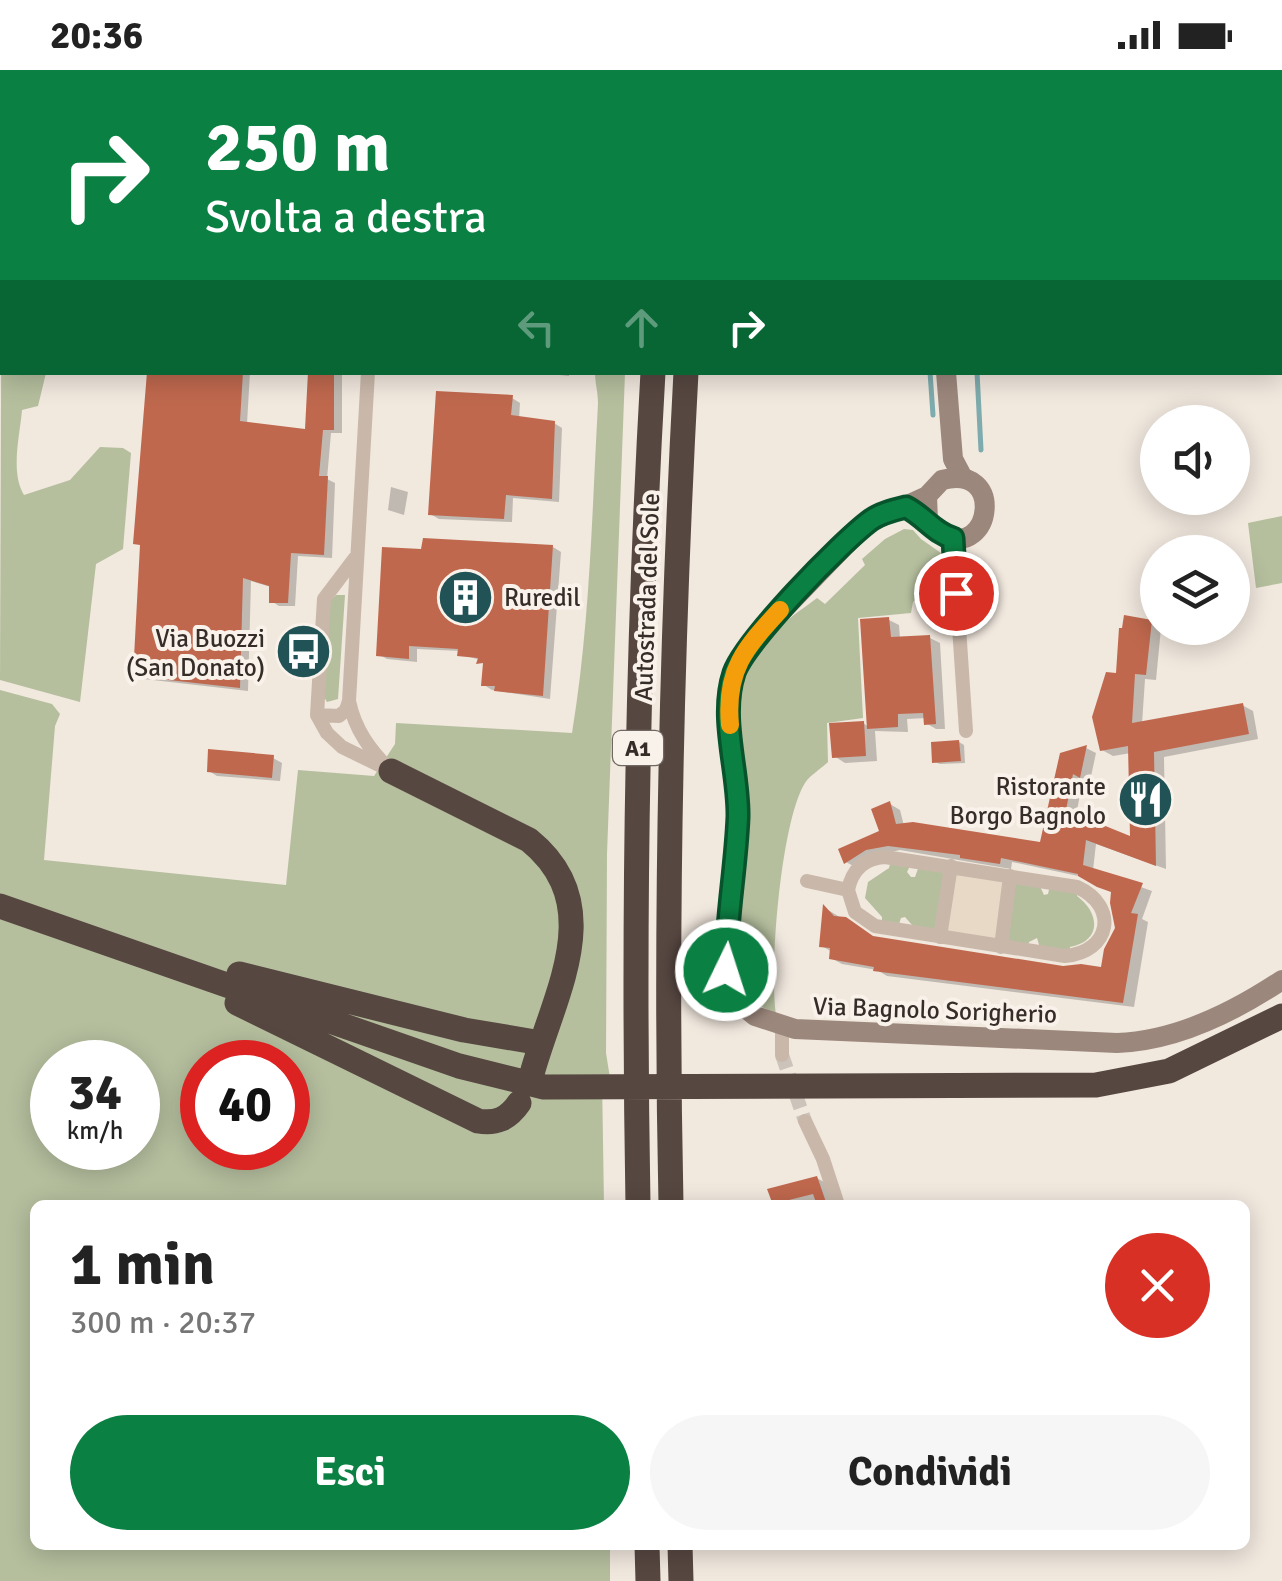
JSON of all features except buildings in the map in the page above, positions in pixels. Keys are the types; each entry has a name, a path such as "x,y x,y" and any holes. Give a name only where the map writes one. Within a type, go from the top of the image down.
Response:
{"highway":[{"name":"Autostrada del Sole","path":"638,1200 637,782 653,375"},
{"name":"Autostrada del Sole","path":"671,1200 670,786 686,375"},
{"path":"390,771 529,840 548,855 559,871 572,906 572,934 533,1070"},
{"path":"0,906 484,1074 524,1084 585,1088 1121,1083 1196,1060 1282,1016"},
{"path":"134,952 199,964 464,1030 541,1043"},
{"path":"134,952 478,1120 499,1121 508,1117 519,1103"},
{"path":"647,1550 648,1581"},
{"path":"680,1550 681,1581"}],"street":[{"path":"317,716 339,716 346,710 348,700 368,375"},
{"path":"946,375 953,479"},
{"path":"928,521 928,496 953,479"},
{"path":"906,507 928,521 934,530 953,538 972,534 986,508 980,489 953,479"},
{"name":"Via Bagnolo Sorigherio","path":"928,496 866,524 793,596 744,652 730,687 738,814 726,977 732,995 746,1010 782,1026 810,1030 1132,1042 1187,1029 1282,980"},
{"path":"953,538 966,731"},
{"path":"358,554 324,599 317,716 342,747 390,771"},
{"path":"332,587 347,587 355,600"},
{"path":"348,700 370,751 390,771"},
{"path":"872,858 1010,876 1085,890 1102,910 1104,928 1096,945 1078,955 875,926 855,912 848,890 853,874 872,858"},
{"path":"940,937 950,866"},
{"path":"1001,947 1010,876"},
{"path":"808,881 848,890"},
{"path":"782,1026 782,1055"},
{"path":"806,1120 836,1200"}],"green space":[{"path":"1,375 46,375 38,406 22,410 17,453 24,495 70,480 100,447 123,448 131,453 123,549 96,564 80,702 0,680"},
{"path":"595,375 625,375 607,854 606,1053 610,1078 602,1079 604,1200 30,1200 30,1550 610,1550 610,1581 0,1581 0,690 52,704 60,714 55,726 44,860 286,885 298,770 374,776 395,744 396,723 572,733 590,568 598,403"},
{"path":"1282,516 1282,583 1256,588 1248,523"},
{"path":"904,529 913,530 941,553 944,586 938,586 925,597 919,596 911,613 858,618 863,718 827,723 828,762 807,780 789,829 774,964 776,1014 746,999 735,977 745,835 739,737 743,679 756,651 771,634 817,598 825,604 865,565 862,559"},
{"path":"336,595 345,595 338,699 327,702 324,697 330,601"},
{"path":"891,860 911,864 907,872 911,877 915,877 919,866 949,870 938,934 912,925 905,917 898,927 882,924 882,917 865,898 868,882 889,868"},
{"path":"1011,878 1038,882 1044,895 1050,885 1078,889 1077,896 1093,918 1088,939 1070,947 1069,953 1040,948 1037,938 1028,947 1003,944"}],"shaded area":[{"path":"951,866 1010,876 1001,947 940,937"}],"waterway":[{"path":"930,375 933,415"},
{"path":"977,375 981,450"}],"tunnel":[{"path":"782,1055 805,1121"}],"slow traffic":[{"path":"730,725 730,687 735,669 744,652 780,610"}],"place":[{"name":"Ruredil","path":"465,597"},
{"name":"Via Buozzi (San Donato)","path":"304,652"},
{"name":"Ristorante Borgo Bagnolo","path":"1145,800"}],"route":[{"path":"726,970 738,814 730,687 744,652 793,596 866,524 906,507 943,536 953,538 956,593"}]}
